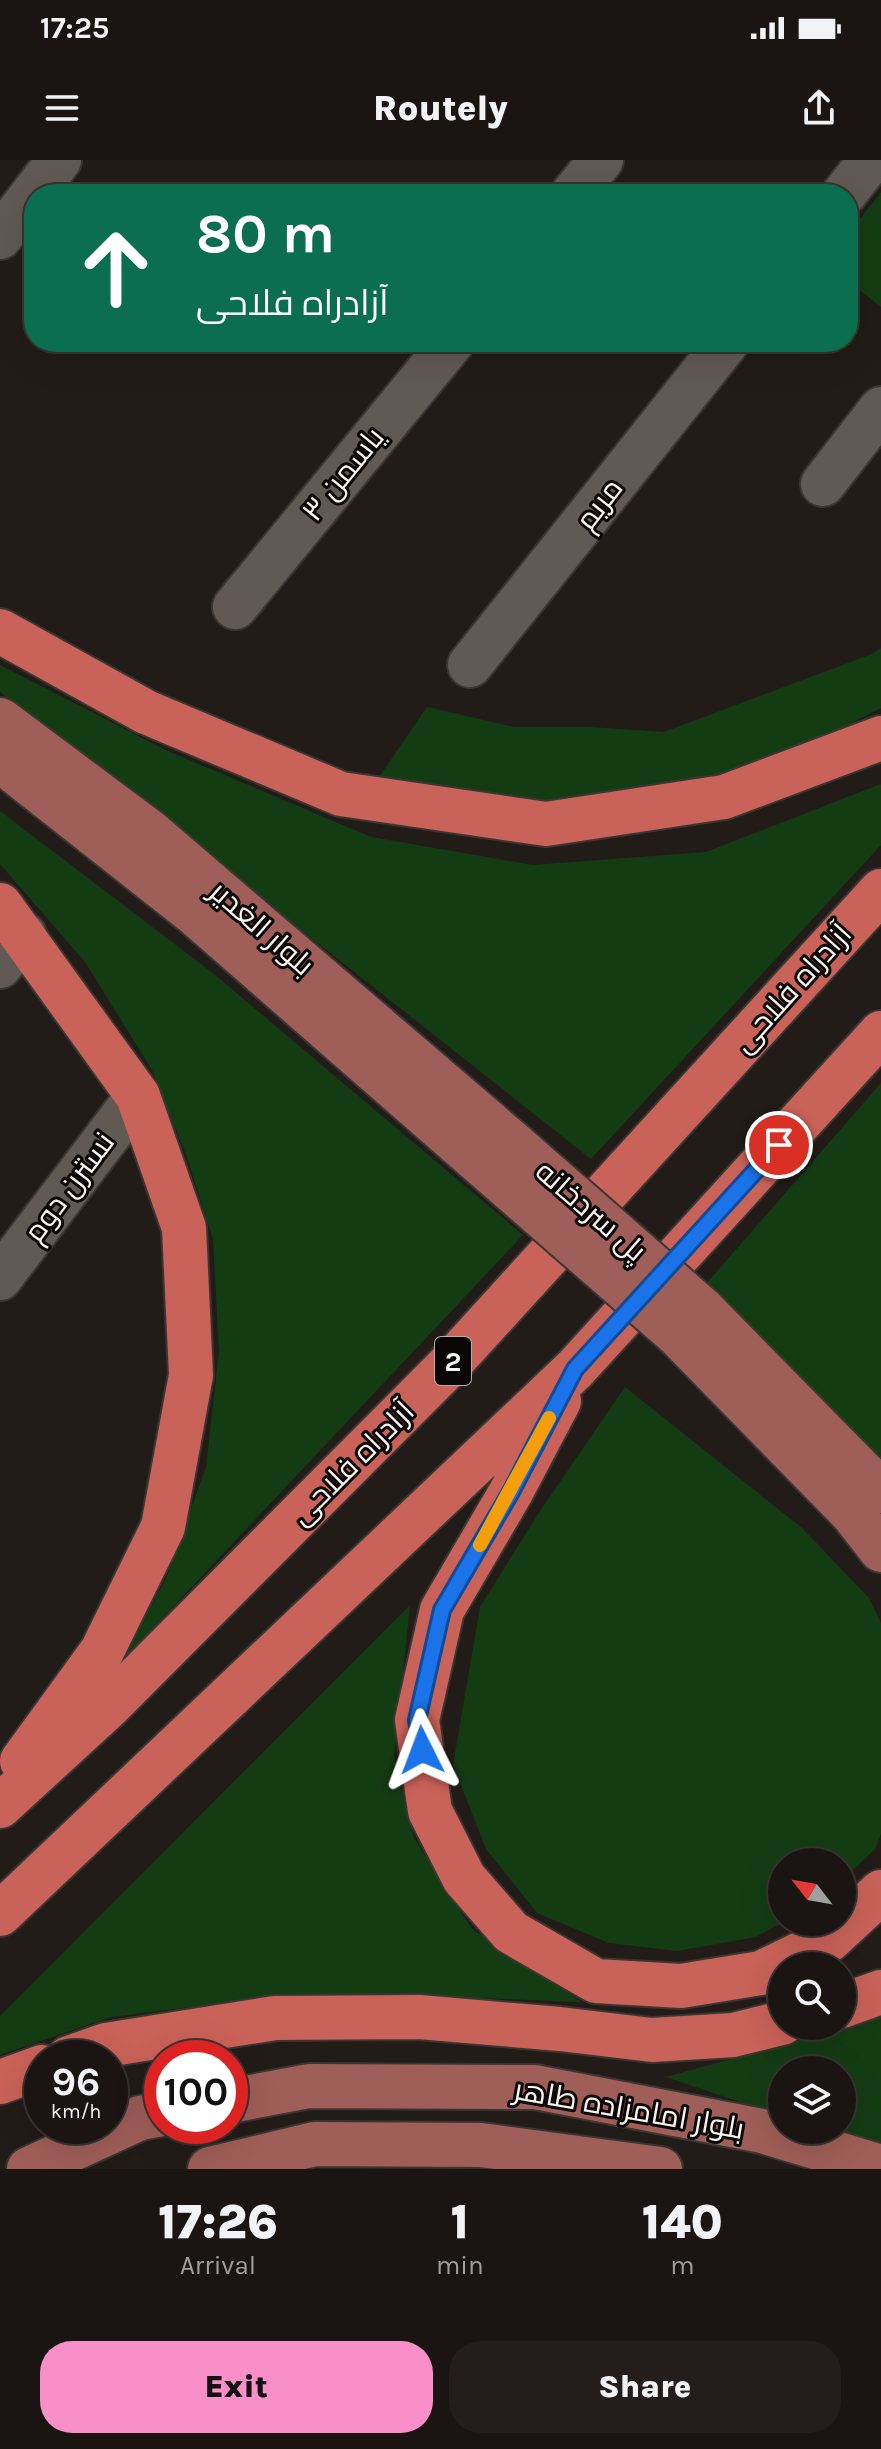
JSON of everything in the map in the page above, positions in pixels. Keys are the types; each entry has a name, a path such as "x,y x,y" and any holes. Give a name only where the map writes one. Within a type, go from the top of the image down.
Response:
{"highway":[{"path":"0,631 146,712 341,794 546,824 724,797 881,738"},
{"name":"آزادراه فلاحی","path":"0,1806 109,1706 446,1368 881,891"},
{"path":"0,1792 102,1651 163,1527 191,1375 184,1228 138,1096 8,936"},
{"path":"0,1914 575,1369 881,1033"},
{"path":"575,1369 511,1492 442,1610 417,1720 430,1811 464,1878 511,1932 596,1981 681,1986 761,1973 829,1940 881,1892"},
{"path":"856,2001 881,1992"},
{"path":"128,2041 275,2018 419,2017 652,2040 733,2035 768,2026"},
{"path":"0,2082 24,2073"}],"main road":[{"name":"بلوار الغدیر","path":"0,720 150,832 505,1160"},
{"name":"بلوار الغدیر","path":"0,760 505,1160"},
{"name":"پل سردخانه","path":"505,1160 691,1323"},
{"path":"691,1323 881,1491"},
{"path":"691,1323 881,1550"},
{"name":"بلوار امامزاده طاهر","path":"248,2098 309,2086 535,2087 762,2131 881,2167"},
{"path":"29,2169 144,2117"},
{"name":"بلوار امامزاده طاهر","path":"210,2169 315,2144 481,2145 660,2169"}],"street":[{"path":"41,184 59,160"},
{"path":"581,184 601,160"},
{"path":"852,184 871,160"},
{"path":"0,237 24,206"},
{"name":"یاسمن ۳","path":"235,607 444,352"},
{"name":"مریم","path":"470,665 719,352"},
{"path":"823,484 881,409"},
{"name":"نسترن دوم","path":"0,1278 138,1096"}],"green space":[{"path":"881,192 881,307 858,289 858,221"},
{"path":"881,648 881,708 818,740 703,783 581,804 476,801 375,783 427,707 514,727 591,727 664,732"},
{"path":"0,665 168,751 371,837 533,865 706,852 881,784 881,845 591,1159 0,692"},
{"path":"0,811 214,974 523,1235 122,1661 167,1576 206,1467 219,1352 213,1239 186,1155 152,1070 85,962 0,864"},
{"path":"881,1083 881,1476 706,1284"},
{"path":"625,1387 802,1528 869,1598 881,1623 881,1834 875,1849 856,1867 856,1848 768,1848 768,1930 756,1937 677,1951 609,1943 537,1913 486,1849 453,1765 480,1607 538,1514"},
{"path":"410,1605 394,1758 414,1838 472,1929 582,2002 368,1994 207,2005 111,2017 44,2040 24,2040 24,2047 0,2055 0,2016"},
{"path":"881,2017 881,2150 856,2141 856,2056 768,2056 768,2111 666,2077 799,2040 856,2040 856,2024"}],"slow traffic":[{"path":"480,1545 549,1418"}],"route":[{"path":"422,1750 417,1720 442,1610 511,1492 575,1369 779,1145"}]}
